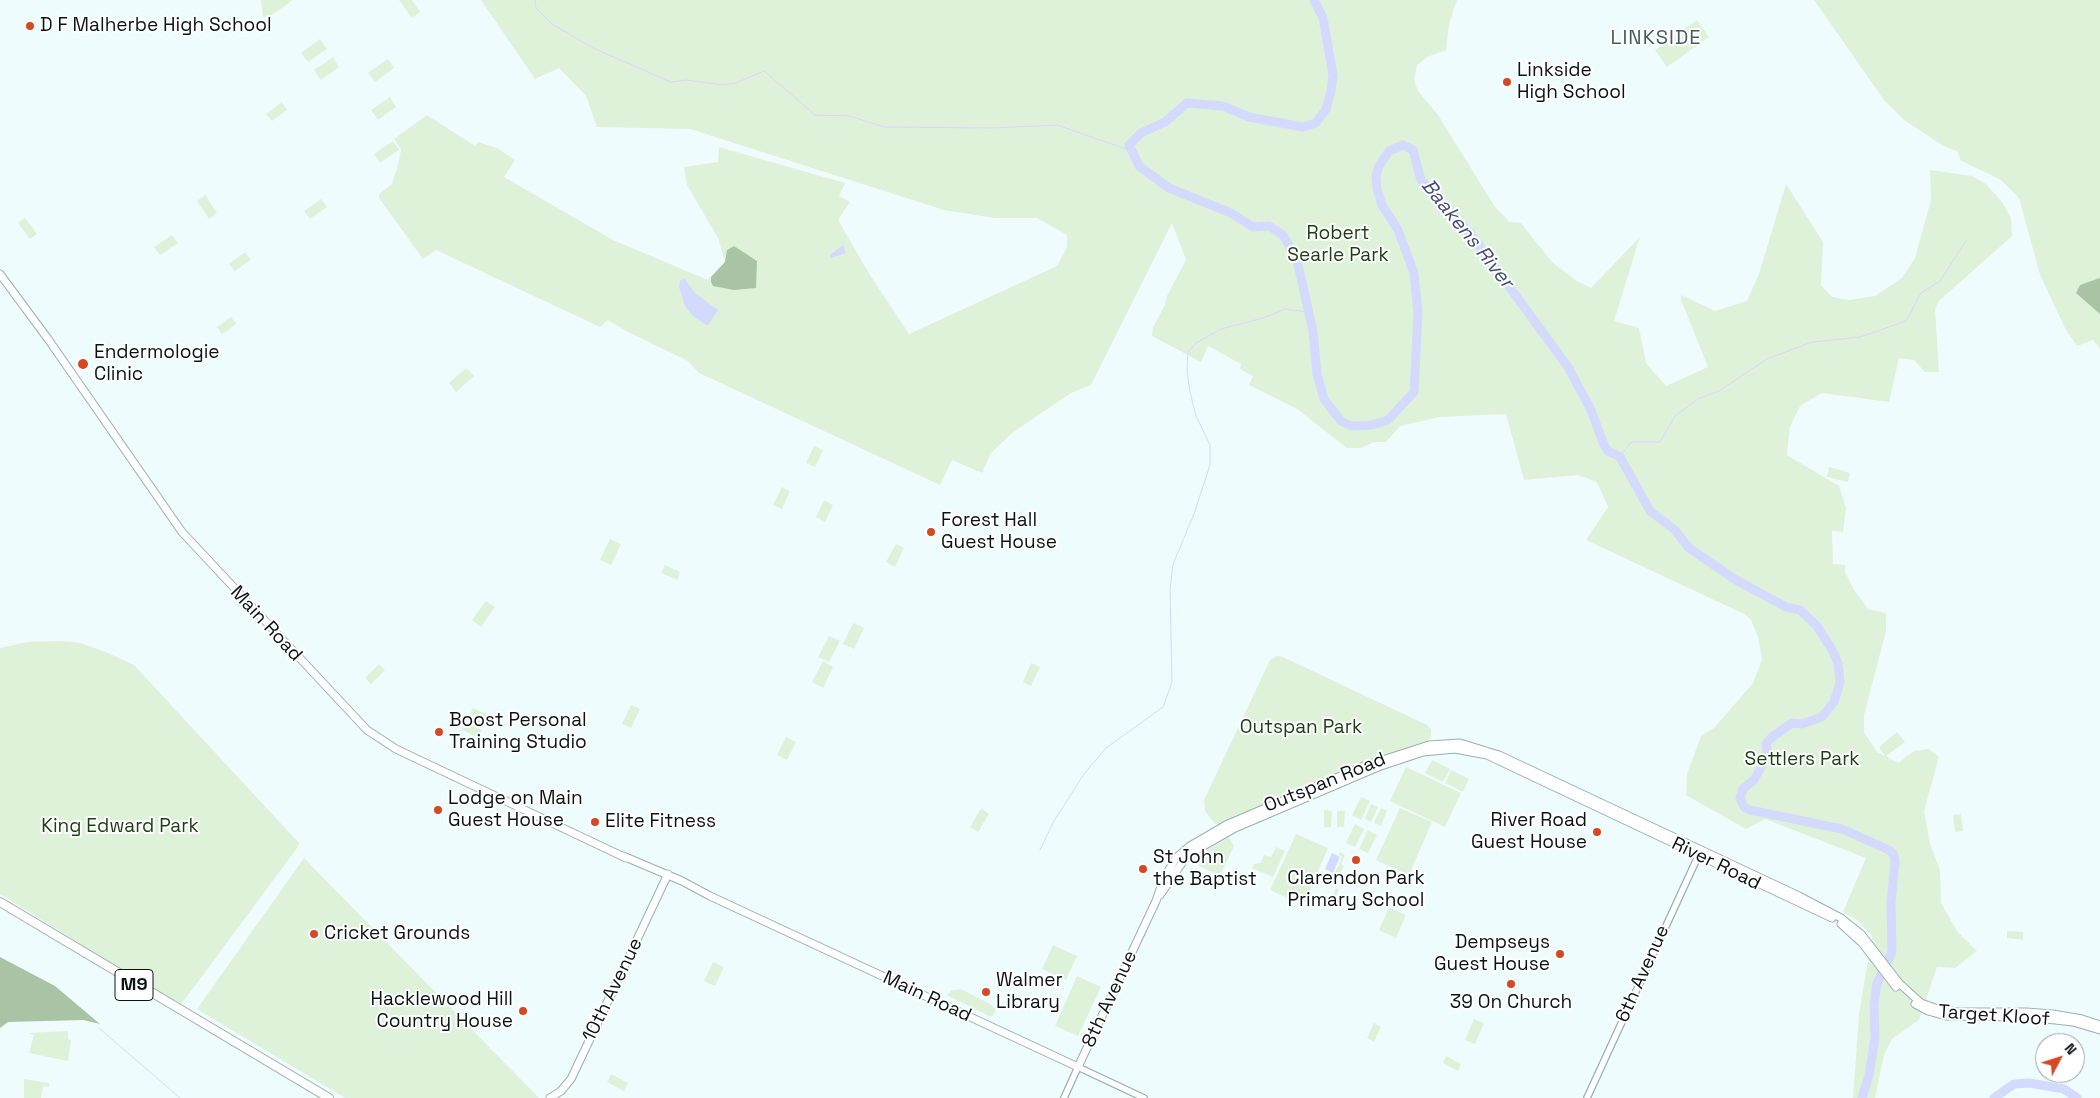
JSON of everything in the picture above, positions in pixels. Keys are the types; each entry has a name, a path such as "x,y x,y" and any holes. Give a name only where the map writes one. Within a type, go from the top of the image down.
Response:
{"main road":[{"name":"Main Road","path":"0,270 6,281"},
{"name":"Main Road","path":"0,274 182,532 366,730 396,749 1078,1067"},
{"name":"Outspan Road","path":"1172,862 1197,841 1226,826 1385,758 1429,745 1450,742 1472,745 1489,753"},
{"name":"Outspan Road","path":"1180,866 1200,846 1234,828 1378,767 1437,750 1465,750 1489,753"},
{"name":"River Road","path":"1489,753 1841,918 1857,930 1870,950 1920,1005"},
{"name":"8th Avenue","path":"1078,1067 1156,901 1172,862"},
{"name":"8th Avenue","path":"1156,901 1180,866"},
{"name":"10th Avenue","path":"550,1098 561,1090 570,1079 667,876"},
{"name":"M9","path":"0,902 86,954 92,961 215,1034 279,1068 329,1098"},
{"name":"Target Kloof","path":"1920,1005 1958,1012 2053,1014 2082,1019 2100,1025"},
{"name":"Target Kloof","path":"1920,1005 1936,1014 1954,1017 2028,1017 2073,1022 2100,1030"}],"street":[{"name":"6th Avenue","path":"1587,1098 1700,853"},
{"name":"8th Avenue","path":"1064,1098 1078,1067"},
{"name":"Main Road","path":"1078,1067 1144,1098"}],"green space":[{"path":"261,0 293,0 269,17 263,17"},
{"path":"399,0 412,0 420,12 412,18"},
{"name":"Robert Searle Park","path":"481,0 1457,0 1449,24 1446,50 1427,57 1417,65 1414,80 1418,91 1438,115 1495,207 1510,222 1521,223 1552,262 1577,281 1591,288 1640,237 1614,321 1639,328 1646,363 1666,386 1708,367 1681,300 1681,295 1715,311 1747,301 1759,274 1786,184 1823,242 1821,285 1832,297 1849,300 1875,296 1902,278 1915,258 1931,200 1930,170 1972,176 1986,184 2002,202 2011,218 2012,236 1939,301 1935,309 1939,372 1925,372 1914,360 1899,358 1889,402 1822,393 1800,406 1790,427 1787,455 1839,486 1846,508 1843,532 1832,531 1833,564 1845,565 1845,572 1854,590 1868,609 1886,613 1886,631 1864,715 1864,732 1877,752 1885,756 1879,747 1897,732 1905,742 1886,756 1898,763 1914,751 1929,749 1939,757 1924,811 1930,844 1940,870 1941,903 1957,931 1977,951 1955,968 1937,967 1919,1020 1892,1039 1884,1055 1875,1098 1853,1098 1859,1014 1872,936 1857,920 1843,912 1866,858 1765,819 1746,829 1686,795 1687,774 1701,736 1714,728 1753,683 1762,660 1758,637 1751,620 1744,614 1586,540 1608,507 1597,482 1578,475 1524,480 1506,414 1439,417 1400,426 1386,442 1374,442 1361,448 1347,448 1297,409 1249,385 1253,376 1240,369 1241,364 1208,346 1201,362 1152,336 1153,327 1186,260 1172,223 1091,385 1071,393 1012,433 991,453 982,473 952,460 940,485 699,373 688,361 628,332 608,320 600,327 436,250 423,259 379,198 379,194 392,184 398,165 401,150 394,139 427,115 475,146 478,142 497,148 515,160 504,177 613,240 708,280 725,262 718,238 687,185 684,167 718,162 719,147 845,183 839,196 850,202 838,220 870,275 909,334 1057,266 1067,247 1067,235 1037,218 994,218 944,210 690,129 597,127 586,96 559,68 535,79"},
{"path":"1814,0 2100,0 2100,349 2093,340 2077,346 2065,328 2040,275 2019,198 2001,180 1960,160 1958,152 1942,145 1904,120 1884,100"},
{"path":"1697,20 1709,37 1667,67 1655,50"},
{"path":"320,39 327,49 308,62 301,53"},
{"path":"333,57 339,67 321,80 314,70"},
{"path":"388,59 394,68 375,82 368,73"},
{"path":"390,97 396,107 378,120 371,110"},
{"path":"282,102 287,110 272,121 266,114"},
{"path":"393,141 399,150 380,163 374,154"},
{"path":"205,195 217,213 209,219 197,201"},
{"path":"321,199 327,207 310,219 304,211"},
{"path":"25,218 37,234 30,239 18,223"},
{"path":"172,235 178,243 160,255 154,247"},
{"path":"734,246 757,261 756,288 734,290 713,286 711,277 725,262 727,250"},
{"path":"245,252 251,260 235,271 229,264"},
{"path":"2100,278 2100,314 2076,293 2080,285"},
{"path":"231,317 236,324 222,334 217,327"},
{"path":"466,368 474,376 456,392 449,383"},
{"path":"814,446 823,450 815,467 806,463"},
{"path":"1829,467 1850,473 1848,482 1827,477"},
{"path":"782,487 790,491 782,509 773,505"},
{"path":"824,500 833,505 825,522 816,517"},
{"path":"610,539 621,544 611,565 600,560"},
{"path":"896,544 904,548 895,567 886,562"},
{"path":"665,565 680,572 677,580 661,573"},
{"path":"486,601 495,607 481,627 472,620"},
{"path":"853,623 864,628 854,649 843,644"},
{"path":"829,636 840,641 829,662 818,657"},
{"name":"King Edward Park","path":"62,641 80,643 134,665 299,843 180,1006 0,894 0,648 27,642"},
{"name":"Outspan Park","path":"1277,656 1283,657 1427,725 1431,730 1431,737 1427,742 1353,766 1221,824 1215,824 1205,811 1204,800 1270,660"},
{"path":"823,661 833,667 823,688 812,682"},
{"path":"1031,663 1040,667 1031,686 1023,682"},
{"path":"379,664 385,670 371,684 365,678"},
{"path":"631,705 640,709 631,728 622,724"},
{"path":"473,708 490,716 485,726 468,718"},
{"path":"466,722 482,730 479,738 462,730"},
{"path":"786,737 796,742 787,760 777,755"},
{"path":"1432,760 1450,769 1443,782 1425,773"},
{"path":"1406,767 1461,793 1445,827 1390,801"},
{"path":"1451,770 1469,779 1463,792 1445,783"},
{"path":"1361,797 1370,801 1361,820 1352,815"},
{"path":"1371,804 1378,807 1371,822 1365,819"},
{"path":"981,808 989,814 978,832 970,827"},
{"path":"1381,808 1387,811 1381,826 1374,823"},
{"path":"1400,808 1432,822 1409,875 1376,860"},
{"path":"1324,810 1332,811 1331,827 1324,827"},
{"path":"1337,811 1345,811 1344,827 1337,827"},
{"path":"1961,814 1963,831 1955,832 1953,815"},
{"path":"1355,824 1364,829 1355,847 1346,843"},
{"path":"1368,830 1377,835 1368,853 1359,849"},
{"path":"1296,834 1328,848 1303,905 1270,890"},
{"path":"1229,837 1234,846 1220,876 1199,866 1199,855"},
{"path":"1276,847 1285,851 1273,877 1252,868 1254,864 1261,863 1264,855 1271,857"},
{"path":"1340,852 1345,855 1341,864 1344,866 1339,876 1337,875 1335,878 1333,877 1342,857 1339,855"},
{"name":"Cricket Grounds","path":"304,858 539,1098 345,1098 197,1009"},
{"path":"1336,888 1339,889 1336,896 1344,902 1342,907 1330,902"},
{"path":"1389,907 1406,915 1396,938 1379,930"},
{"path":"2007,931 2023,932 2023,940 2007,938"},
{"path":"1053,945 1077,956 1066,980 1042,969"},
{"path":"0,957 55,986 100,1024 83,1020 8,1022 0,1028"},
{"path":"713,962 724,967 715,986 704,981"},
{"path":"1077,976 1101,987 1078,1036 1055,1026"},
{"path":"961,989 992,1005 996,1010 994,1014 991,1017 947,995 952,990"},
{"path":"1474,1019 1484,1023 1475,1044 1465,1040"},
{"path":"1374,1023 1381,1027 1374,1042 1367,1038"},
{"path":"68,1031 68,1039 71,1040 68,1061 29,1053 34,1035 27,1033"},
{"path":"1446,1056 1461,1064 1458,1071 1443,1063"},
{"path":"611,1074 628,1083 624,1091 607,1082"},
{"path":"24,1079 49,1083 49,1087 43,1086 41,1098 24,1098"}],"water":[{"path":"843,245 846,253 831,258 830,255"},
{"path":"685,279 695,293 718,310 709,324 706,325 693,316 685,306 679,287 680,280"},
{"path":"1332,853 1340,857 1333,873 1325,869"}],"waterway":[{"path":"535,0 536,8 552,24 593,48 671,82 686,80 723,85 736,83 764,71 815,115 849,116 885,127 994,128 1057,125 1132,151"},
{"name":"Baakens River","path":"1314,0 1323,18 1333,75 1326,109 1316,123 1303,127 1249,117 1223,106 1187,103 1165,122 1141,133 1129,145 1139,166 1169,188 1231,213 1253,227 1269,226 1283,235 1297,260 1313,331 1317,374 1324,399 1341,421 1352,426 1372,425 1388,420 1414,392 1418,313 1414,273 1398,230 1382,205 1377,189 1376,175 1379,166 1389,151 1403,145 1413,150 1421,180 1470,233 1568,367 1591,410 1604,445 1608,451 1620,457 1650,511 1674,529 1689,548 1736,580 1786,607 1800,610 1816,625 1833,651 1838,664 1840,682 1834,702 1822,717 1802,724 1792,723 1772,737 1766,744 1767,751 1762,765 1754,780 1743,789 1740,798 1744,807 1750,810 1842,829 1889,850 1894,855 1891,903 1892,952 1877,983 1874,1004 1875,1038 1869,1075 1862,1098"},
{"path":"1620,457 1631,442 1660,442 1675,416 1698,399 1719,391 1767,359 1812,342 1860,337 1906,321 1921,293 1940,281 1966,241"},
{"path":"1040,850 1054,821 1084,774 1106,748 1163,707 1172,682 1170,590 1173,564 1194,514 1210,465 1210,445 1196,416 1190,392 1187,371 1188,352 1196,343 1221,329 1263,318 1285,309 1308,312"},
{"path":"99,1028 180,1098"},
{"name":"Baakens River","path":"1994,1098 2014,1084 2029,1083 2064,1089 2077,1098"}],"place":[{"name":"D F Malherbe High School","path":"30,26"},
{"name":"Linkside High School","path":"1507,82"},
{"name":"Endermologie Clinic","path":"83,364"},
{"name":"Forest Hall Guest House","path":"931,532"},
{"name":"Boost Personal Training Studio","path":"439,732"},
{"name":"Lodge on Main Guest House","path":"438,810"},
{"name":"Elite Fitness","path":"595,822"},
{"name":"River Road Guest House","path":"1597,832"},
{"name":"Clarendon Park Primary School","path":"1356,860"},
{"name":"St John the Baptist","path":"1143,869"},
{"name":"Cricket Grounds","path":"314,934"},
{"name":"Dempseys Guest House","path":"1560,954"},
{"name":"39 On Church","path":"1511,984"},
{"name":"Walmer Library","path":"986,992"},
{"name":"Hacklewood Hill Country House","path":"523,1011"}],"district":[{"name":"LINKSIDE","path":"1656,39"}],"park label":[{"name":"Settlers Park","path":"1802,760"}]}
